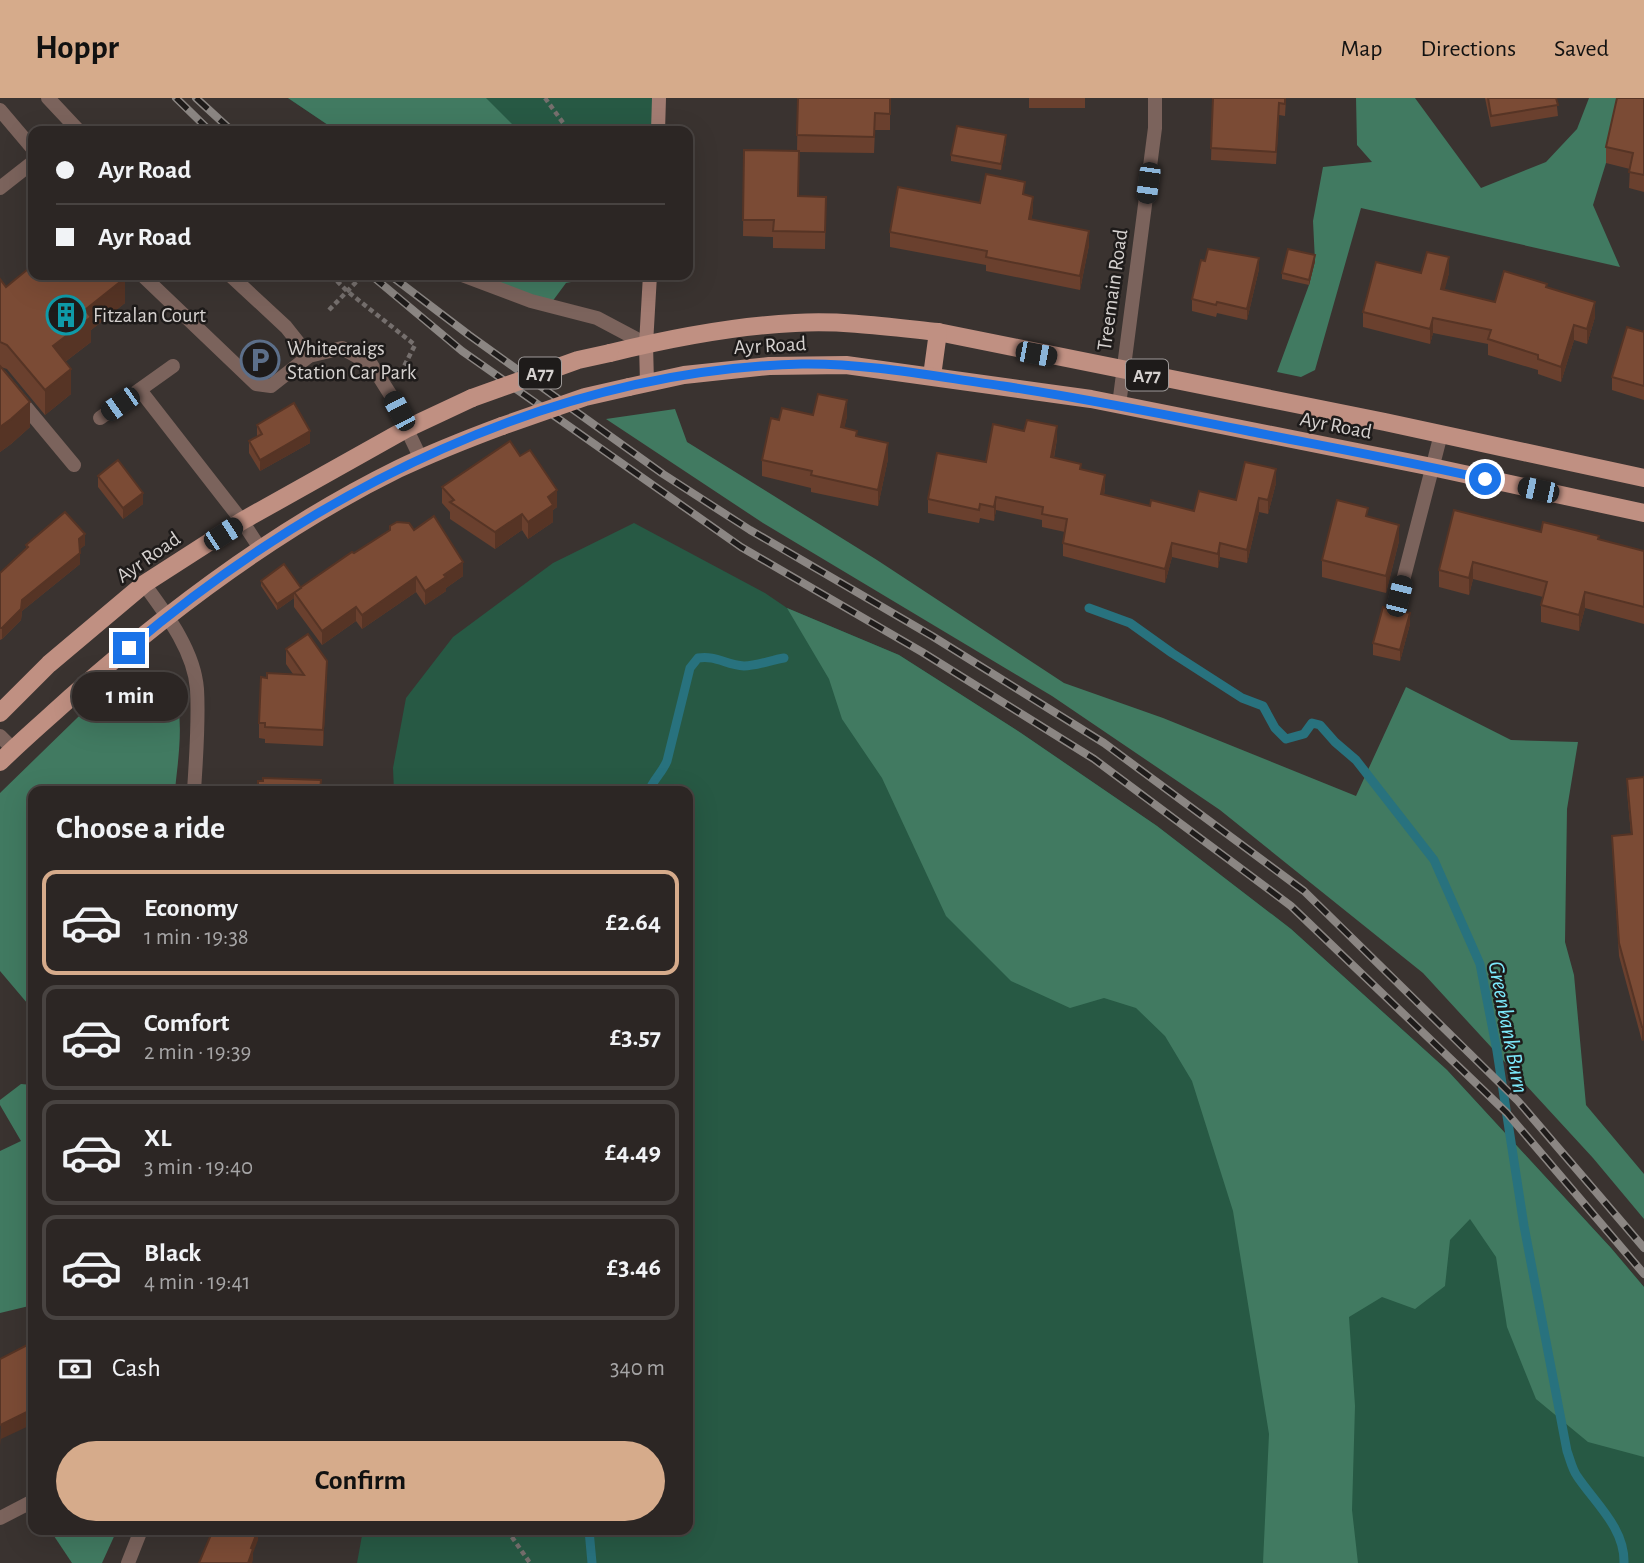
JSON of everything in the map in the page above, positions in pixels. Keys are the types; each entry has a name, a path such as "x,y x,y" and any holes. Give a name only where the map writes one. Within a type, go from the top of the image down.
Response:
{"main road":[{"name":"Ayr Road","path":"0,713 49,664 144,584 242,521 408,428 472,398 578,360 731,328 797,322 869,325 938,332 1644,478"},
{"path":"932,376 938,332"},
{"name":"Ayr Road","path":"0,762 6,743 94,677 168,616 311,518 421,458 502,426 585,397 684,375 805,364 846,365 932,376 1119,405 1432,467 1644,513"}],"street":[{"path":"48,98 74,126"},
{"path":"657,126 659,98"},
{"name":"Treemain Road","path":"1119,405 1155,128 1155,98"},
{"path":"0,110 28,143"},
{"path":"0,188 28,166"},
{"path":"147,280 256,384 271,386 309,356 342,348 371,364 408,428 421,458"},
{"path":"235,280 286,327 309,356"},
{"path":"475,280 531,301 597,318 646,344"},
{"path":"638,385 646,344 650,280"},
{"path":"100,418 173,366"},
{"path":"0,376 74,465"},
{"path":"140,390 242,521 261,550"},
{"path":"1399,596 1441,434"},
{"path":"144,584 168,616 192,668 197,687 194,786"},
{"path":"0,1518 28,1504"},
{"path":"128,1563 139,1535"}],"path":[{"path":"545,98 565,126"},
{"path":"336,280 415,345 408,359"},
{"path":"329,310 358,280"},
{"path":"511,1535 530,1563"}],"green space":[{"path":"288,98 659,98 658,126 330,126"},
{"path":"288,98 486,98 514,126 330,126"},
{"path":"1356,98 1415,98 1481,188 1546,162 1577,129 1589,98 1621,98 1593,205 1620,267 1361,208 1315,370 1301,377 1277,372 1315,261 1313,221 1323,167 1372,162 1357,145"},
{"path":"476,280 581,280 566,283 549,306"},
{"path":"675,409 687,442 877,560 1064,683 1163,718 1356,796 1406,687 1511,740 1578,742 1567,809 1565,942 1574,975 1586,1105 1644,1174 1644,1219 1593,1158 1423,973 1220,810 1052,696 763,523 606,419"},
{"path":"634,523 765,593 787,608 899,655 1021,733 1157,826 1291,929 1447,1070 1644,1287 1644,1563 357,1563 362,1535 693,1535 693,786 394,786 393,768 406,698 453,637 553,563"},
{"path":"787,608 899,655 1021,733 1157,826 1291,929 1447,1070 1644,1287 1644,1457 1588,1442 1536,1399 1507,1327 1496,1257 1470,1219 1450,1240 1445,1286 1415,1309 1382,1297 1349,1317 1355,1406 1352,1510 1358,1563 1263,1563 1269,1434 1233,1211 1192,1081 1165,1036 1136,1008 1104,998 1070,1008 1011,981 946,916 882,778 842,719 829,679"},
{"path":"136,671 163,678 171,687 177,699 180,731 175,786 28,786 28,1004 0,971 0,793 113,683"},
{"path":"21,1084 28,1085 28,1306 0,1313 0,1151 21,1141 0,1105 0,1100"},
{"path":"53,1535 115,1535 102,1563 72,1563"}],"building":[{"path":"798,98 890,98 890,114 875,113 874,137 797,135"},
{"path":"1213,98 1285,98 1285,104 1279,103 1276,152 1211,148"},
{"path":"1488,98 1556,98 1558,105 1491,116"},
{"path":"1617,98 1644,98 1644,175 1629,172 1633,153 1606,147"},
{"path":"957,126 1006,135 1001,164 951,155"},
{"path":"744,150 799,151 798,196 826,197 825,232 773,231 774,220 743,220"},
{"path":"986,174 1025,182 1023,194 1033,197 1029,219 1089,231 1080,276 986,257 987,251 890,232 898,187 980,203"},
{"path":"1208,249 1259,258 1247,309 1192,299 1201,260 1205,261"},
{"path":"1288,249 1315,255 1309,280 1282,273"},
{"path":"1427,252 1449,257 1441,289 1495,302 1504,271 1595,302 1587,329 1574,325 1561,367 1538,359 1538,355 1488,339 1491,330 1433,318 1430,329 1363,312 1376,262 1421,273"},
{"path":"28,269 28,280 122,280 85,310 91,317 53,346 71,369 45,390 7,345 0,342 0,279 6,287"},
{"path":"1627,327 1644,332 1644,386 1612,377"},
{"path":"0,366 30,402 0,427"},
{"path":"818,394 847,400 841,427 857,431 856,436 888,443 878,490 811,475 812,471 762,460 771,418 779,420 782,408 813,415"},
{"path":"294,403 310,431 260,460 249,441 262,434 257,425"},
{"path":"1027,420 1057,426 1051,457 1081,464 1080,469 1105,475 1101,494 1150,506 1151,500 1194,511 1199,491 1236,500 1245,462 1276,469 1268,500 1259,498 1247,550 1220,543 1218,554 1172,543 1165,569 1063,543 1067,519 1042,514 1043,507 996,497 994,507 980,504 979,510 928,499 937,453 986,462 993,424 1024,431"},
{"path":"510,441 520,456 530,450 557,490 548,497 553,505 528,522 522,514 495,532 450,502 454,500 442,487"},
{"path":"118,460 143,493 123,508 98,476"},
{"path":"1337,500 1368,508 1366,516 1399,525 1386,576 1322,560"},
{"path":"1454,510 1541,532 1543,522 1644,551 1644,607 1585,592 1579,615 1541,605 1547,582 1473,562 1469,578 1439,570"},
{"path":"65,512 85,534 79,539 80,553 22,600 21,609 0,628 0,573 28,547 26,545"},
{"path":"434,516 463,562 425,591 416,577 362,615 356,607 322,631 294,592 352,552 390,530 390,526 397,522 409,523 414,530"},
{"path":"284,564 301,588 277,604 261,581"},
{"path":"1383,607 1410,613 1400,650 1373,643"},
{"path":"308,634 327,661 323,730 265,727 265,723 259,723 261,677 267,678 267,673 304,675 286,649"},
{"path":"1644,777 1642,1027 1619,943 1612,836 1632,834 1627,779"},
{"path":"263,778 321,780 320,786 258,786 258,781 263,781"},
{"path":"28,1345 28,1411 0,1425 0,1359"},
{"path":"211,1535 256,1535 248,1563 199,1563"}],"waterway":[{"name":"Greenbank Burn","path":"1089,608 1130,623 1242,698 1263,706 1275,728 1286,739 1304,734 1312,723 1320,725 1356,760 1434,860 1480,964 1497,1051 1524,1226 1567,1451 1575,1473 1608,1516 1620,1538 1624,1563"},
{"name":"Greenbank Burn","path":"652,786 667,761 690,668 698,658 744,666 784,658"},
{"name":"Greenbank Burn","path":"589,1535 592,1563"}],"railway":[{"path":"176,98 205,126"},
{"path":"196,98 227,126"},
{"path":"377,280 462,351 741,547 922,652 1094,759 1291,906 1507,1113 1644,1274"},
{"path":"397,280 663,474 750,530 932,636 1104,743 1304,891 1518,1101 1644,1248"}],"place":[{"name":"Fitzalan Court","path":"66,315"},
{"name":"Whitecraigs Station Car Park","path":"260,360"}],"route":[{"path":"129,648 225,574 287,532 396,470 542,411 585,397 684,375 805,364 846,365 916,374 1091,399 1485,479"}]}
